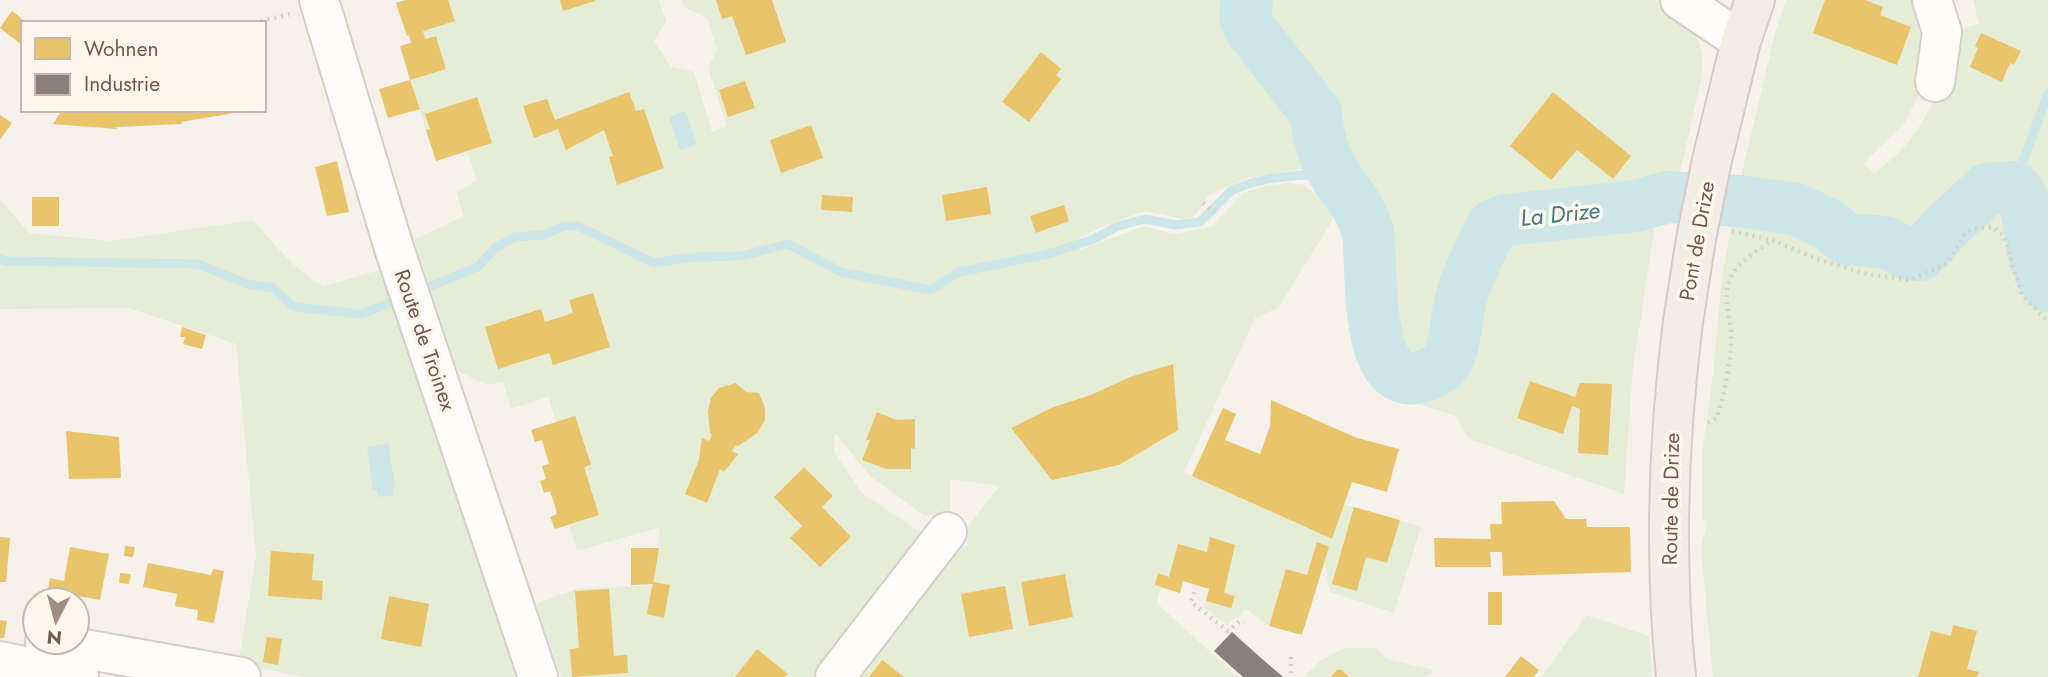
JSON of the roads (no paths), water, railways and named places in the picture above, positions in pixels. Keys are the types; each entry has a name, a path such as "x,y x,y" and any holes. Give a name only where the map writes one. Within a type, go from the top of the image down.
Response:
{"main road":[{"name":"Pont de Drize","path":"1683,322 1712,159 1741,41 1755,0"},
{"name":"Route de Drize","path":"1676,677 1670,568 1672,427 1683,322"}],"street":[{"path":"1680,0 1741,41"},
{"path":"1932,0 1942,32 1935,82"},
{"name":"Route de Troinex","path":"309,5 538,677"},
{"path":"835,677 947,532"},
{"path":"91,655 241,677"},
{"path":"44,656 79,677"}],"water":[{"path":"685,111 697,144 680,150 669,117"},
{"path":"388,443 395,487 393,495 378,497 377,490 373,490 367,447"}],"waterway":[{"name":"La Drize","path":"1247,0 1245,17 1251,30 1316,113 1325,155 1363,218 1368,234 1372,298 1380,349 1390,367 1404,377 1424,376 1447,361 1452,350 1460,302 1468,277 1492,226 1506,220 1636,206 1668,197 1739,201 1796,209 1829,225 1846,239 1885,242 1909,254 1920,255 1987,189 2014,187 2026,209 2036,260 2048,286"},
{"path":"2014,187 2048,93"},
{"path":"419,291 479,266 495,248 515,237 543,235 564,226 578,226 654,263 694,257 741,256 788,244 841,272 931,290 959,272 1048,254 1094,239 1118,226 1146,219 1175,225 1200,222 1232,190 1251,183 1302,175 1335,175"},
{"path":"0,259 198,264 247,284 273,288 294,307 362,314 402,298"}]}
